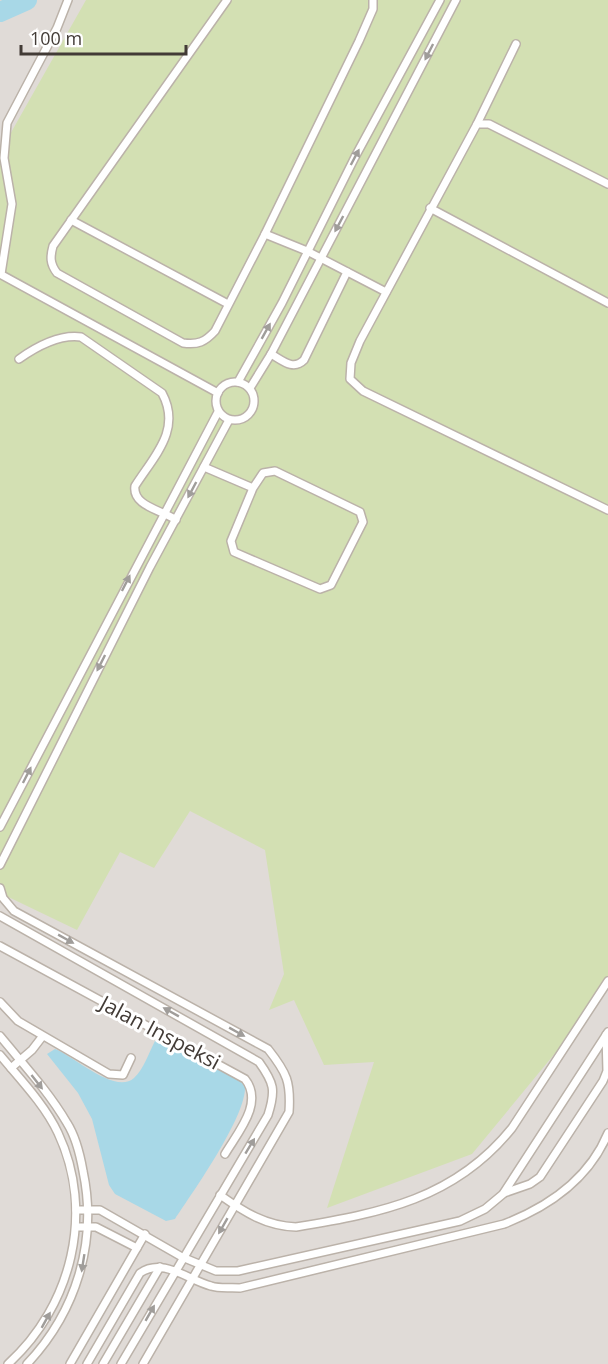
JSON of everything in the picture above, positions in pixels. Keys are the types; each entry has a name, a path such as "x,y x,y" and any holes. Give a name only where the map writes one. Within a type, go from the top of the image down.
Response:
{"lane":[{"path":"68,0 57,28 7,123 4,158 12,204 1,274 218,393"},
{"path":"227,0 72,220 51,253 50,261 57,273 173,337 192,344 208,339 215,331 359,41 373,9 373,0"},
{"path":"238,382 282,303 307,250 440,0"},
{"path":"250,388 271,354 456,0"},
{"path":"516,44 477,124 386,292 351,363 350,379 363,390 608,510"},
{"path":"477,124 489,124 608,184"},
{"path":"373,125 387,132"},
{"path":"430,208 608,303"},
{"path":"72,220 228,304"},
{"path":"265,234 307,250 386,292"},
{"path":"271,354 292,366 299,365 304,360 347,272"},
{"path":"19,359 51,342 72,336 81,337 162,393 167,401 170,427 135,486 134,493 138,501 176,520"},
{"path":"226,382 238,382 250,388 255,398 254,410 246,418 229,420 218,412 215,400 226,382"},
{"path":"0,827 218,412"},
{"path":"0,864 229,420"},
{"path":"204,467 253,488"},
{"path":"275,471 360,512 363,522 331,585 320,589 234,552 231,541 253,488 263,473 275,471"},
{"path":"0,888 3,898 15,910 268,1049 284,1069 290,1089 289,1112 143,1364"},
{"path":"0,916 259,1062 272,1079 274,1097 268,1115 182,1257 121,1364"},
{"name":"Jalan Inspeksi","path":"0,946 245,1079 253,1089 253,1099 248,1117 225,1154"},
{"path":"219,1195 235,1206 276,1226 296,1227 410,1202 456,1180 496,1148 513,1128 608,981"},
{"path":"0,1002 18,1021 42,1037 116,1077 123,1075 131,1058"},
{"path":"503,1194 530,1184 540,1177 603,1081 607,1071 607,1034"},
{"path":"76,1210 100,1210 182,1257 216,1270 238,1271 449,1224 485,1209 503,1194 607,1034"},
{"path":"0,1036 68,1125 79,1150 88,1210 88,1227 81,1273 70,1301 52,1335 27,1364"},
{"path":"11,1068 21,1061 42,1037"},
{"path":"0,1055 57,1130 67,1153 76,1210 76,1227 69,1270 59,1296 41,1329 8,1364"},
{"path":"87,1364 140,1273 149,1267 160,1267 213,1287 240,1288 504,1224 533,1213 558,1197 584,1170 608,1133"},
{"path":"76,1227 96,1227 137,1248"},
{"path":"70,1364 145,1234"},
{"path":"103,1364 160,1267"}],"shaded area":[{"path":"0,0 608,0 608,1364 0,1364"}],"green space":[{"path":"86,0 608,0 608,989 472,1154 327,1208 374,1062 324,1065 294,1000 269,1010 284,974 265,850 190,811 154,868 120,852 77,930 0,893 0,152"}],"water":[{"path":"161,1039 238,1078 245,1087 237,1116 217,1154 175,1219 166,1221 115,1194 109,1185 92,1119 78,1093 47,1054 55,1049 94,1073 116,1082 126,1082 138,1074 155,1041"}],"waterway":[{"path":"0,12 27,0"}]}
